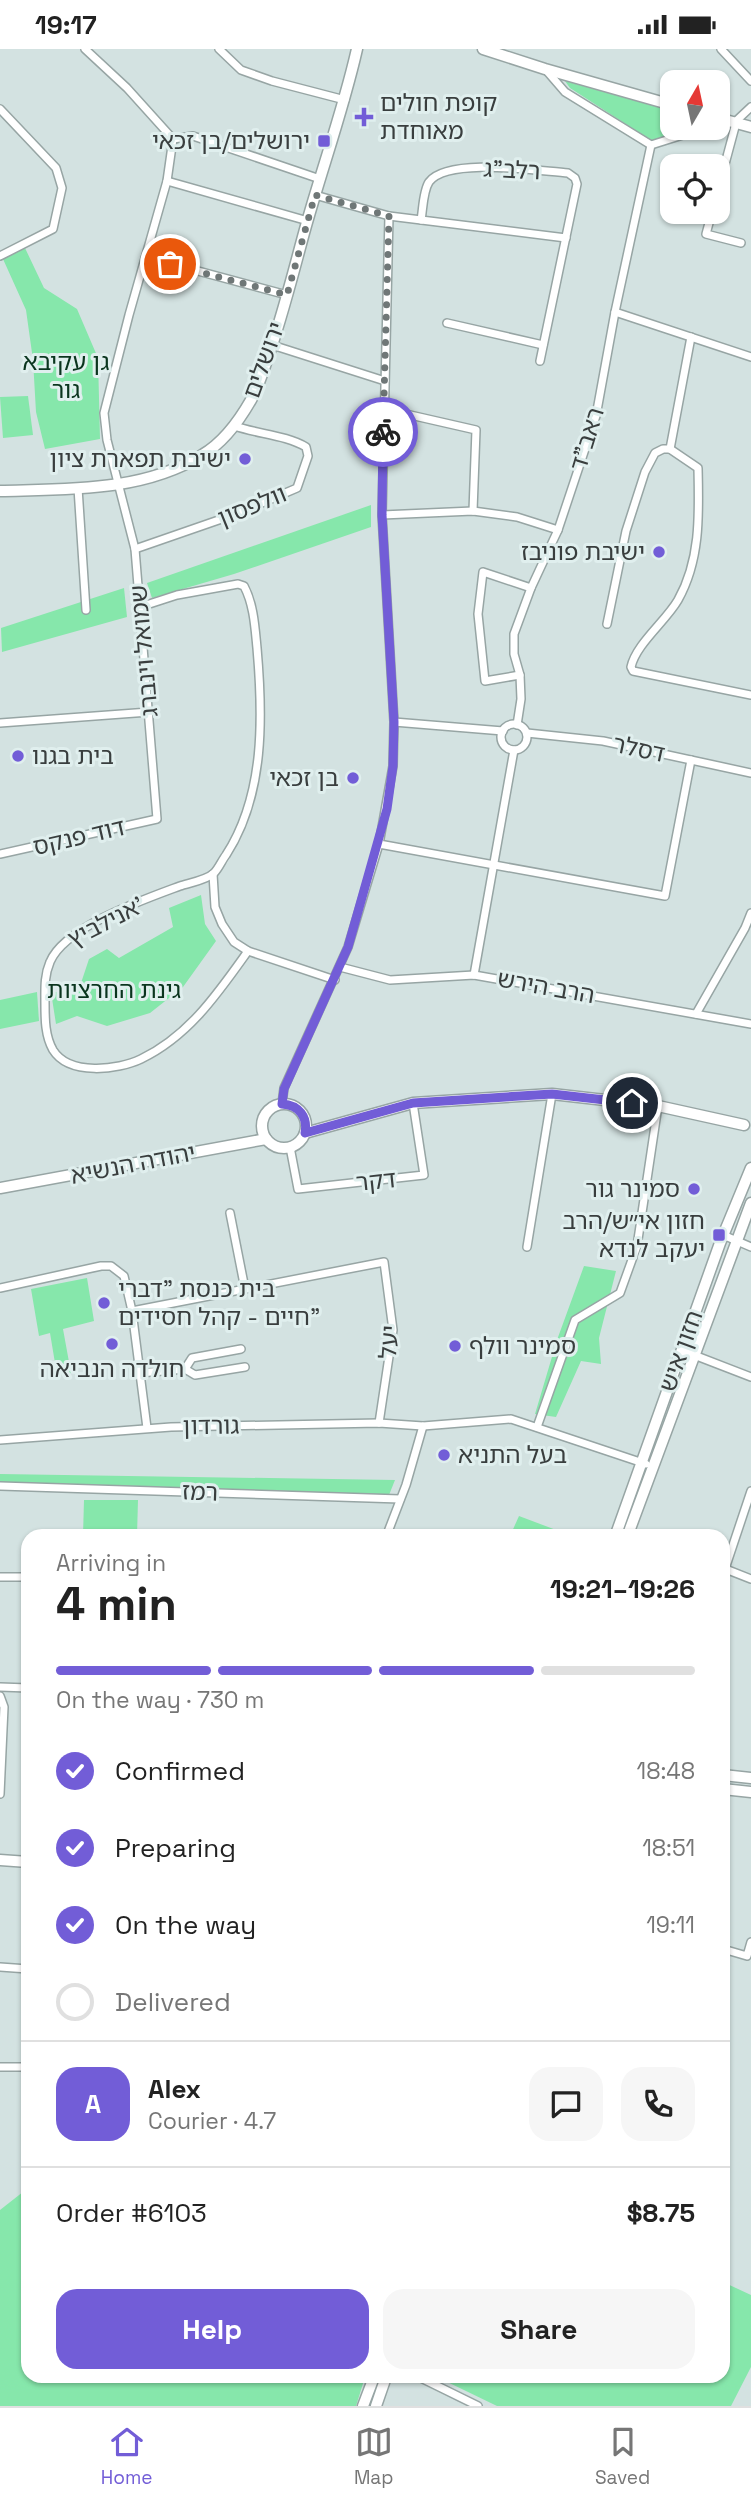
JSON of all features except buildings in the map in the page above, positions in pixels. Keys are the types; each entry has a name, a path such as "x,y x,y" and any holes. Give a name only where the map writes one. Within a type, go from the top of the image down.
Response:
{"street":[{"path":"85,49 127,88 173,139 193,136 320,179"},
{"path":"219,49 241,70 345,100"},
{"name":"ירושלים","path":"0,491 120,484 166,472 202,455 235,426 253,398 272,345 345,100 357,49"},
{"path":"483,49 660,102"},
{"path":"721,49 751,81"},
{"path":"545,69 565,92 651,145 667,140"},
{"path":"727,154 735,123 751,107"},
{"path":"0,109 55,168 62,188 53,229 0,256"},
{"path":"730,122 751,127"},
{"name":"שמואל וינברג","path":"157,819 135,549 107,440 104,413 128,315 167,181 173,139"},
{"name":"ראב\"ד","path":"517,725 521,699 520,675 514,654 514,634 531,588 558,530 596,416 651,145"},
{"name":"רלב\"ג","path":"421,220 427,184 439,172 464,168 513,168 568,173 575,178 577,184 566,238"},
{"path":"167,181 307,221"},
{"path":"315,195 389,216 566,238 540,361"},
{"path":"282,1104 284,1089 348,947 379,844 393,766 394,722 382,515 389,216"},
{"path":"709,224 706,234 741,243"},
{"path":"146,257 287,295"},
{"path":"615,312 751,357"},
{"path":"447,323 543,345"},
{"path":"670,449 691,337"},
{"path":"272,345 385,381"},
{"path":"384,409 476,430 473,511"},
{"name":"וולפסון","path":"135,549 236,514 297,488 308,456 306,447 297,442 235,426"},
{"path":"607,624 626,531 645,472 655,453 670,449 698,468 699,510 695,559 678,600 632,662 634,671 751,695"},
{"path":"78,488 86,610"},
{"path":"382,515 473,511 517,517 558,530"},
{"path":"520,675 485,681 478,614 483,572 531,588"},
{"path":"140,607 177,595 238,584 244,586 254,617 260,680 260,744 245,815 232,845 213,874 215,907 222,925 234,942 248,951 335,980"},
{"path":"0,723 149,712"},
{"path":"394,722 503,731"},
{"path":"509,725 517,725 527,733 525,744 514,750 503,744 503,731 509,725"},
{"name":"דסלר","path":"527,733 603,741 751,773"},
{"path":"474,975 514,750"},
{"path":"379,844 665,896 691,760"},
{"name":"דוד פנקס","path":"0,854 157,819"},
{"name":"אנילביץ'","path":"213,874 86,927 60,944 50,961 44,980 49,1042 61,1061 100,1069 120,1067 141,1059 183,1032 214,999 248,951"},
{"path":"696,1014 751,913"},
{"name":"הרב הירש","path":"340,967 390,980 474,975 751,1024"},
{"path":"305,1133 413,1103 552,1094 658,1106 744,1125"},
{"path":"527,1247 552,1094"},
{"name":"דקר","path":"290,1147 298,1189 424,1175 413,1103"},
{"path":"282,1104 296,1107 302,1112 305,1133 297,1144 277,1147 266,1139 262,1124 264,1117 274,1106 282,1104"},
{"path":"537,1427 575,1320 620,1293 637,1246 658,1106"},
{"name":"יהודה הנשיא","path":"0,1188 266,1139"},
{"name":"חזון איש","path":"629,1529 681,1350 751,1168"},
{"name":"חזון איש","path":"619,1529 695,1355 751,1203"},
{"path":"131,1311 245,1289 230,1213"},
{"path":"723,1235 751,1247"},
{"name":"יעל","path":"245,1289 384,1262 393,1330 379,1423"},
{"path":"0,1288 101,1266 111,1266 124,1276 147,1428"},
{"path":"186,1369 192,1358 241,1349"},
{"path":"681,1350 751,1377"},
{"path":"140,1374 186,1369 195,1375 245,1367"},
{"name":"גורדון","path":"0,1440 147,1428 379,1423 423,1426 511,1419 647,1464"},
{"path":"389,1529 423,1426"},
{"name":"רמז","path":"0,1486 400,1499"},
{"path":"730,1551 751,1491"},
{"path":"730,1570 751,1579"},
{"path":"0,1577 21,1577"},
{"path":"0,1686 21,1688"},
{"path":"0,1696 4,1707 0,1794"},
{"path":"730,1776 751,1779"},
{"path":"730,1790 751,1792"},
{"path":"0,1860 21,1862"},
{"path":"730,1951 747,1956 751,1942"},
{"path":"0,1967 21,1968"},
{"path":"0,2067 21,2067"},
{"path":"363,2406 372,2383"},
{"path":"376,2406 384,2383"},
{"path":"431,2383 478,2406"}],"green space":[{"path":"565,81 660,108 660,138 652,141 570,88"},
{"name":"גן עקיבא גור","path":"25,248 44,288 77,309 98,358 100,439 45,449 36,412 26,310 3,259"},
{"path":"28,396 33,435 3,438 0,397"},
{"path":"371,505 371,527 234,574 152,598 147,583"},
{"path":"124,588 127,617 2,652 1,628"},
{"name":"גינת החרציות","path":"201,895 205,924 216,941 183,987 150,1013 107,1026 77,1016 56,1024 51,992 78,992 89,959 107,949 119,958 173,927 169,908"},
{"path":"37,992 39,1021 0,1029 0,1000"},
{"path":"584,1266 616,1271 599,1338 601,1364 581,1361 556,1417 535,1414 557,1340"},
{"path":"87,1278 94,1321 63,1329 71,1373 57,1375 50,1333 39,1336 31,1289"},
{"path":"0,1474 395,1480 389,1495 0,1483"},
{"path":"84,1500 138,1500 137,1529 83,1529"},
{"path":"519,1516 553,1529 513,1529"},
{"path":"21,2194 21,2383 363,2383 356,2406 0,2406 0,2210"},
{"path":"730,2285 751,2295 751,2367 731,2406 497,2406 449,2383 730,2383"}],"way so far":[{"path":"170,264 287,295 315,195 389,216 383,432"}],"place":[{"name":"קופת חולים מאוחדת","path":"364,117"},
{"name":"ירושלים/בן זכאי","path":"324,141"},
{"name":"ישיבת תפארת ציון","path":"245,459"},
{"name":"ישיבת פוניבז","path":"659,552"},
{"name":"בית בגנו","path":"18,756"},
{"name":"בן זכאי","path":"353,778"},
{"name":"סמינר גור","path":"694,1189"},
{"name":"חזון אי״ש/הרב יעקב לנדא","path":"719,1235"},
{"name":"בית כנסת \"דברי חיים - קהל חסידים\"","path":"104,1303"},
{"name":"חולדה הנביאה","path":"112,1344"},
{"name":"סמינר וולף","path":"455,1346"},
{"name":"בעל התניא","path":"444,1455"}],"route":[{"path":"383,432 382,515 394,722 393,766 387,809 348,947 284,1089 282,1104 289,1104 302,1112 305,1133 413,1103 552,1094 632,1103"}]}
